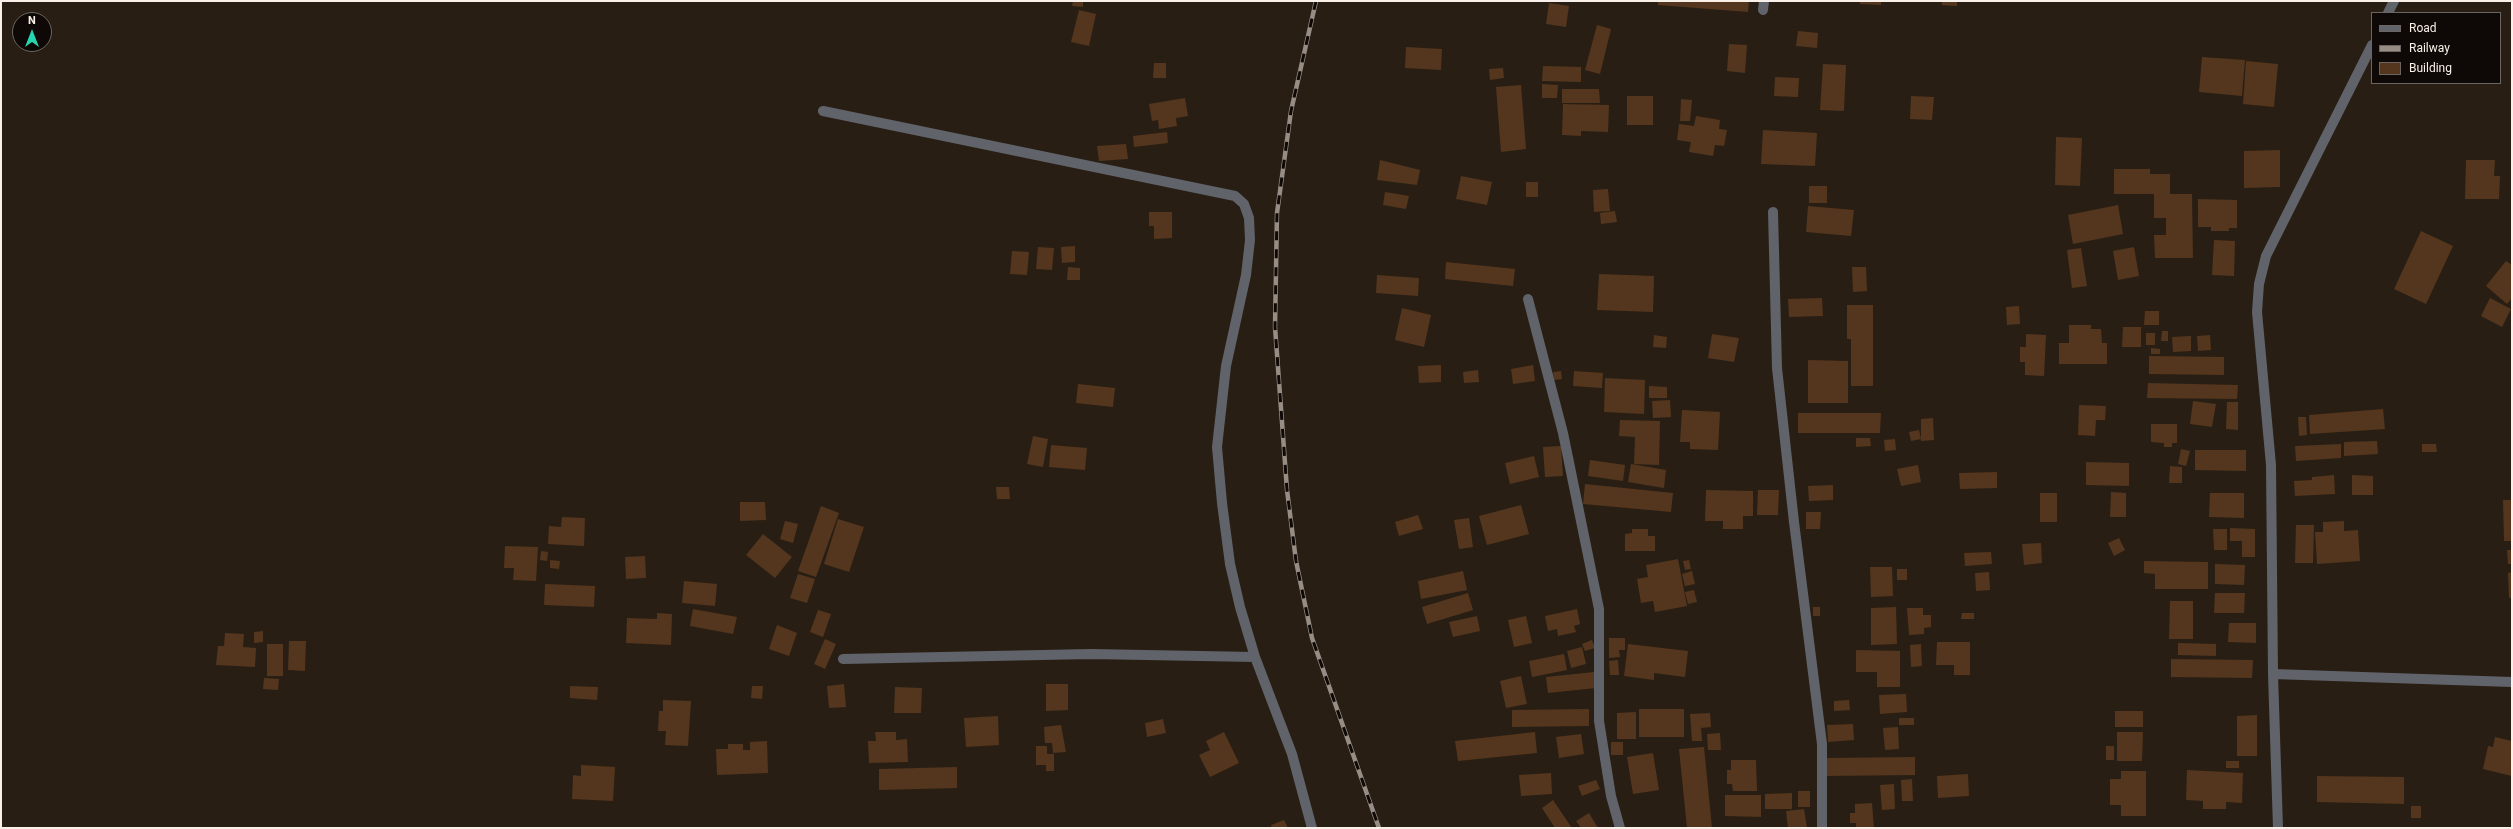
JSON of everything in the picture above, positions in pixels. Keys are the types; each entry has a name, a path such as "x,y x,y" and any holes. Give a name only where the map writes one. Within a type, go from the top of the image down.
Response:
{"street":[{"path":"2388,12 2394,1"},
{"path":"2278,828 2273,674 2271,465 2257,312 2259,284 2266,256 2371,48"},
{"path":"823,111 1096,166 1240,198 1250,218 1248,254 1246,275 1226,366 1217,447 1230,564 1256,657 1292,754 1312,828"},
{"path":"1773,212 1777,368 1794,522 1822,744 1822,828"},
{"path":"1528,299 1563,433 1599,609 1599,721 1611,796 1620,828"},
{"path":"843,659 1091,654 1256,657"},
{"path":"2273,674 2512,682"}],"building":[{"path":"1073,1 1083,1 1083,7 1072,6"},
{"path":"1658,1 1749,1 1748,12 1658,5"},
{"path":"1860,1 1881,1 1881,5 1860,4"},
{"path":"1942,1 1957,1 1957,6 1942,5"},
{"path":"1549,3 1569,6 1566,27 1546,24"},
{"path":"1079,10 1096,14 1089,46 1071,42"},
{"path":"1597,25 1611,29 1600,74 1585,70"},
{"path":"1798,31 1818,33 1817,48 1796,46"},
{"path":"1729,44 1747,45 1745,73 1727,71"},
{"path":"1406,47 1442,49 1441,70 1405,68"},
{"path":"2202,57 2245,60 2242,96 2199,92"},
{"path":"2246,61 2278,64 2274,107 2243,104"},
{"path":"1154,63 1166,63 1166,78 1153,78"},
{"path":"1823,64 1846,65 1844,111 1820,110"},
{"path":"1543,66 1581,67 1581,82 1542,81"},
{"path":"1503,68 1504,78 1490,80 1489,69"},
{"path":"1775,77 1799,78 1798,97 1774,96"},
{"path":"1542,84 1558,85 1557,98 1542,98"},
{"path":"1521,85 1526,149 1501,152 1496,87"},
{"path":"1562,89 1599,89 1600,103 1562,103"},
{"path":"1627,96 1653,96 1653,125 1627,125"},
{"path":"1911,96 1934,97 1932,120 1910,119"},
{"path":"1185,98 1188,116 1176,118 1177,126 1159,129 1158,120 1152,121 1149,104"},
{"path":"1681,99 1692,100 1690,121 1680,121"},
{"path":"1563,104 1609,105 1608,132 1581,131 1581,136 1562,135"},
{"path":"1696,116 1720,120 1719,129 1727,130 1724,146 1715,145 1713,156 1689,152 1691,142 1677,140 1679,124 1694,126"},
{"path":"1763,130 1817,133 1815,166 1761,164"},
{"path":"1167,132 1168,143 1134,147 1133,136"},
{"path":"2056,137 2082,138 2080,186 2055,185"},
{"path":"1126,144 1128,159 1099,161 1097,146"},
{"path":"2280,150 2280,187 2244,188 2244,151"},
{"path":"1380,160 1420,170 1417,185 1377,180"},
{"path":"2466,160 2495,160 2494,176 2500,176 2499,199 2465,199"},
{"path":"2114,169 2150,169 2150,174 2170,174 2170,194 2192,194 2193,258 2155,258 2154,235 2166,235 2166,218 2154,218 2154,194 2114,194"},
{"path":"1461,176 1492,182 1487,205 1456,199"},
{"path":"1526,182 1538,182 1538,197 1526,197"},
{"path":"1809,186 1827,186 1827,203 1809,203"},
{"path":"1608,189 1610,211 1594,212 1593,190"},
{"path":"1385,192 1409,196 1406,209 1383,205"},
{"path":"2198,199 2237,200 2237,228 2229,228 2229,231 2211,231 2211,227 2198,227"},
{"path":"2118,205 2123,234 2073,244 2068,215"},
{"path":"1808,206 1854,210 1851,236 1806,232"},
{"path":"1615,211 1617,222 1601,224 1600,213"},
{"path":"1149,212 1172,212 1172,238 1154,239 1154,226 1149,226"},
{"path":"2421,231 2453,246 2426,304 2394,289"},
{"path":"2214,240 2235,241 2234,276 2212,275"},
{"path":"1075,246 1075,262 1062,263 1061,247"},
{"path":"1038,247 1054,248 1052,270 1036,269"},
{"path":"2134,247 2139,276 2118,280 2113,251"},
{"path":"2081,248 2087,286 2072,288 2067,250"},
{"path":"1012,251 1029,252 1027,275 1010,274"},
{"path":"2506,261 2512,265 2512,298 2507,304 2486,286"},
{"path":"1446,262 1515,269 1513,286 1445,279"},
{"path":"1068,267 1080,268 1080,280 1067,280"},
{"path":"1852,267 1866,267 1867,291 1853,292"},
{"path":"1599,274 1654,276 1653,312 1597,310"},
{"path":"1377,275 1419,278 1418,296 1376,293"},
{"path":"1822,298 1823,316 1789,317 1788,299"},
{"path":"2490,298 2511,309 2502,327 2481,316"},
{"path":"1847,305 1873,305 1873,386 1851,386 1851,339 1847,339"},
{"path":"2019,306 2020,324 2007,325 2006,307"},
{"path":"1402,308 1431,315 1424,347 1395,340"},
{"path":"2145,311 2159,311 2159,325 2144,325"},
{"path":"2069,325 2091,325 2091,329 2101,329 2102,343 2107,343 2107,364 2059,364 2059,343 2069,343"},
{"path":"2123,327 2141,327 2141,347 2122,347"},
{"path":"2162,331 2168,331 2168,341 2161,341"},
{"path":"2146,333 2155,333 2155,345 2146,345"},
{"path":"1712,334 1739,338 1734,362 1708,358"},
{"path":"2026,334 2046,335 2044,376 2025,375 2025,362 2020,362 2020,347 2026,347"},
{"path":"1654,335 1667,337 1666,348 1653,347"},
{"path":"2210,335 2211,350 2198,351 2197,336"},
{"path":"2191,336 2191,351 2173,352 2172,337"},
{"path":"2151,348 2160,349 2160,354 2151,354"},
{"path":"2149,356 2224,357 2224,375 2149,374"},
{"path":"1808,360 1848,361 1848,403 1808,403"},
{"path":"1441,365 1441,382 1419,383 1418,366"},
{"path":"1533,365 1535,381 1513,384 1511,369"},
{"path":"1478,370 1479,382 1464,383 1463,372"},
{"path":"1561,371 1562,379 1554,380 1553,372"},
{"path":"1574,371 1603,373 1602,388 1573,386"},
{"path":"1605,378 1645,380 1644,414 1604,412"},
{"path":"2148,383 2238,385 2237,399 2147,398"},
{"path":"1078,384 1115,388 1113,407 1076,403"},
{"path":"1649,386 1667,387 1667,398 1649,398"},
{"path":"1670,400 1671,417 1653,418 1652,401"},
{"path":"2193,401 2216,404 2212,427 2190,424"},
{"path":"2227,402 2238,402 2238,430 2226,429"},
{"path":"2079,405 2106,406 2105,420 2096,420 2095,436 2078,435"},
{"path":"2383,409 2385,429 2310,434 2309,415"},
{"path":"1682,410 1720,412 1718,450 1690,449 1690,442 1680,442"},
{"path":"1798,413 1881,413 1880,433 1798,433"},
{"path":"2298,417 2306,417 2307,435 2299,436"},
{"path":"1933,418 1934,440 1921,441 1921,419"},
{"path":"1620,420 1660,421 1659,465 1634,464 1635,437 1619,436"},
{"path":"2151,424 2177,424 2177,443 2172,443 2172,447 2164,447 2164,443 2151,442"},
{"path":"1919,430 1921,439 1911,441 1909,432"},
{"path":"1033,436 1048,439 1043,467 1027,464"},
{"path":"1856,438 1870,438 1871,446 1856,447"},
{"path":"1895,439 1896,450 1885,451 1884,440"},
{"path":"2377,441 2378,454 2344,456 2344,442"},
{"path":"2341,444 2341,458 2296,461 2295,446"},
{"path":"2422,444 2436,444 2437,452 2422,452"},
{"path":"1051,445 1087,448 1085,470 1049,467"},
{"path":"1561,446 1563,476 1545,477 1543,447"},
{"path":"2181,449 2190,451 2186,466 2178,464"},
{"path":"2195,450 2246,450 2246,471 2195,470"},
{"path":"1534,456 1539,477 1510,484 1505,463"},
{"path":"1590,460 1625,465 1623,481 1588,476"},
{"path":"2086,462 2129,463 2129,486 2086,485"},
{"path":"1631,464 1666,470 1664,488 1628,482"},
{"path":"1918,465 1921,482 1901,486 1897,469"},
{"path":"2170,466 2182,467 2182,483 2169,483"},
{"path":"1997,472 1997,488 1960,489 1959,473"},
{"path":"2334,475 2335,494 2295,496 2294,481 2312,480 2312,477"},
{"path":"2352,475 2373,476 2373,495 2352,495"},
{"path":"1585,484 1673,493 1671,512 1583,504"},
{"path":"1833,485 1833,500 1809,501 1808,486"},
{"path":"996,487 1009,487 1010,499 997,499"},
{"path":"1706,490 1753,491 1753,516 1743,516 1743,529 1723,529 1723,521 1705,521"},
{"path":"1758,490 1779,490 1778,515 1757,515"},
{"path":"2111,492 2126,493 2126,517 2110,517"},
{"path":"2040,493 2057,493 2057,522 2040,522"},
{"path":"2210,493 2244,493 2244,518 2209,517"},
{"path":"2503,500 2512,500 2512,541 2504,541"},
{"path":"740,502 765,502 766,520 740,521"},
{"path":"1521,505 1529,534 1487,545 1479,516"},
{"path":"821,506 839,513 816,577 798,571"},
{"path":"1806,512 1821,512 1820,529 1806,529"},
{"path":"1418,515 1423,529 1399,536 1395,522"},
{"path":"562,517 585,518 584,546 548,544 549,526 561,527"},
{"path":"1469,518 1473,547 1459,549 1454,520"},
{"path":"838,519 864,527 849,572 824,564"},
{"path":"785,521 798,524 793,543 780,539"},
{"path":"2344,521 2344,531 2358,530 2360,561 2317,564 2315,532 2323,532 2323,522"},
{"path":"2296,525 2314,525 2313,563 2295,563"},
{"path":"2230,528 2255,529 2255,557 2242,557 2242,541 2230,541"},
{"path":"1632,529 1648,529 1648,536 1655,536 1655,551 1625,551 1625,534 1632,533"},
{"path":"2213,529 2227,529 2227,550 2214,550"},
{"path":"763,534 792,557 775,578 746,555"},
{"path":"2119,538 2125,550 2114,556 2108,543"},
{"path":"2041,543 2042,563 2024,565 2022,544"},
{"path":"505,546 538,547 536,581 513,580 514,568 504,568"},
{"path":"2507,550 2512,550 2512,564 2508,564"},
{"path":"541,551 548,552 547,561 540,560"},
{"path":"1991,552 1992,564 1965,566 1964,553"},
{"path":"645,556 646,578 626,579 625,557"},
{"path":"1678,559 1687,606 1655,612 1653,601 1641,603 1637,579 1648,577 1646,565"},
{"path":"550,560 560,561 559,569 550,568"},
{"path":"1689,560 1691,569 1685,570 1683,561"},
{"path":"2144,561 2208,562 2208,589 2155,589 2155,574 2144,573"},
{"path":"2215,564 2245,565 2244,585 2215,584"},
{"path":"1870,567 1892,567 1893,596 1871,597"},
{"path":"1897,569 1907,569 1907,580 1897,580"},
{"path":"1463,571 1467,590 1421,599 1418,581"},
{"path":"1692,571 1695,584 1685,586 1682,574"},
{"path":"1989,572 1990,590 1976,591 1975,573"},
{"path":"2512,572 2512,598 2509,598 2508,573"},
{"path":"798,574 815,579 807,603 790,598"},
{"path":"684,581 717,584 715,606 682,603"},
{"path":"545,584 595,586 594,607 544,605"},
{"path":"1694,590 1697,602 1688,604 1685,592"},
{"path":"1468,593 1473,610 1427,624 1422,607"},
{"path":"2215,593 2245,593 2244,613 2214,613"},
{"path":"2170,601 2193,601 2193,639 2169,639"},
{"path":"1813,607 1820,607 1820,616 1813,616"},
{"path":"1896,607 1897,644 1871,645 1871,608"},
{"path":"1907,608 1923,608 1923,615 1931,615 1931,627 1924,628 1924,634 1909,635"},
{"path":"693,609 737,617 733,634 690,626"},
{"path":"1577,609 1580,624 1574,626 1576,632 1558,636 1557,629 1548,631 1545,616"},
{"path":"818,610 831,614 823,637 810,632"},
{"path":"657,613 672,614 671,645 626,643 627,618 657,619"},
{"path":"1962,613 1974,613 1974,619 1961,619"},
{"path":"1477,616 1480,631 1453,637 1449,622"},
{"path":"1526,616 1532,643 1514,647 1508,620"},
{"path":"2229,623 2256,623 2256,643 2228,642"},
{"path":"777,625 797,633 789,656 769,649"},
{"path":"263,631 263,642 254,643 254,632"},
{"path":"225,633 244,634 243,647 256,648 255,667 216,665 218,646 224,646"},
{"path":"1609,638 1625,638 1625,650 1619,650 1620,657 1609,658"},
{"path":"825,639 836,644 825,669 814,664"},
{"path":"1592,640 1595,648 1585,651 1582,644"},
{"path":"289,641 306,641 305,671 288,670"},
{"path":"1937,642 1970,642 1970,675 1954,675 1954,665 1936,665"},
{"path":"2178,643 2216,644 2216,656 2178,655"},
{"path":"267,644 283,644 283,676 267,676"},
{"path":"1628,644 1688,651 1685,677 1654,673 1654,680 1624,676"},
{"path":"1921,644 1922,666 1911,667 1910,645"},
{"path":"1582,647 1586,664 1571,668 1567,651"},
{"path":"1856,650 1900,651 1900,687 1877,687 1877,672 1856,672"},
{"path":"1564,654 1567,670 1532,677 1529,661"},
{"path":"2171,659 2253,660 2252,678 2171,677"},
{"path":"1618,660 1619,675 1610,675 1609,661"},
{"path":"1594,672 1596,688 1548,693 1546,677"},
{"path":"1521,676 1527,704 1506,708 1500,681"},
{"path":"264,678 279,679 278,690 263,689"},
{"path":"844,684 846,707 829,708 827,686"},
{"path":"1046,684 1068,684 1068,710 1046,711"},
{"path":"570,686 598,687 597,700 570,698"},
{"path":"752,686 763,686 762,699 751,698"},
{"path":"895,687 922,688 921,713 894,713"},
{"path":"1906,694 1907,712 1880,714 1879,695"},
{"path":"663,700 691,701 688,746 665,745 666,731 658,731 659,711 663,711"},
{"path":"1849,700 1850,710 1834,711 1834,701"},
{"path":"1589,709 1589,726 1512,727 1512,710"},
{"path":"1639,709 1684,709 1684,737 1639,737"},
{"path":"2115,711 2143,711 2143,727 2115,727"},
{"path":"1636,712 1636,739 1617,739 1617,713"},
{"path":"1710,713 1711,727 1701,728 1702,741 1692,741 1690,714"},
{"path":"2257,715 2257,756 2237,756 2237,716"},
{"path":"998,716 999,745 966,747 964,718"},
{"path":"1899,718 1914,718 1914,725 1899,725"},
{"path":"1163,719 1166,733 1147,737 1145,723"},
{"path":"1853,724 1854,740 1828,742 1827,725"},
{"path":"1061,725 1066,752 1053,753 1052,743 1045,743 1044,727"},
{"path":"1898,727 1899,749 1885,750 1883,728"},
{"path":"875,732 896,732 896,740 907,739 908,762 869,763 868,741 876,741"},
{"path":"1224,732 1239,763 1210,777 1199,755 1210,750 1206,741"},
{"path":"1535,732 1537,753 1458,761 1455,741"},
{"path":"2117,732 2143,732 2142,761 2117,761"},
{"path":"1720,733 1721,750 1708,750 1707,734"},
{"path":"1581,734 1584,754 1559,758 1556,737"},
{"path":"2495,737 2512,741 2512,776 2483,769 2488,746 2493,747"},
{"path":"767,741 768,773 717,775 716,749 728,749 728,744 743,744 743,750 750,750 750,742"},
{"path":"1611,742 1623,742 1623,755 1611,755"},
{"path":"1036,746 1047,746 1047,754 1054,754 1054,771 1046,771 1046,765 1036,765"},
{"path":"2106,746 2114,746 2114,760 2106,760"},
{"path":"1704,747 1712,828 1687,828 1679,749"},
{"path":"1653,753 1659,790 1633,794 1627,757"},
{"path":"1915,757 1915,775 1826,776 1826,758"},
{"path":"1731,760 1756,760 1757,791 1733,791 1732,784 1727,784 1727,770 1731,770"},
{"path":"2226,761 2239,761 2239,768 2226,768"},
{"path":"581,765 615,767 613,801 572,799 573,775 581,776"},
{"path":"957,767 957,788 879,790 879,769"},
{"path":"2187,770 2243,773 2242,803 2226,802 2226,809 2203,809 2203,801 2186,800"},
{"path":"2121,771 2146,771 2146,816 2121,816 2121,805 2110,805 2110,779 2121,779"},
{"path":"1551,773 1552,794 1521,796 1519,775"},
{"path":"1968,774 1969,796 1938,798 1937,776"},
{"path":"2317,776 2404,777 2404,804 2317,802"},
{"path":"1912,779 1913,801 1902,801 1901,780"},
{"path":"1596,780 1600,789 1582,796 1578,786"},
{"path":"1894,784 1895,809 1882,810 1880,785"},
{"path":"1798,791 1810,791 1810,807 1798,807"},
{"path":"1792,793 1792,809 1765,809 1765,794"},
{"path":"1725,795 1761,795 1761,817 1725,816"},
{"path":"1553,800 1572,828 1555,828 1542,808"},
{"path":"1872,803 1874,828 1856,828 1856,823 1850,823 1850,813 1855,813 1855,804"},
{"path":"2411,806 2421,806 2421,818 2411,818"},
{"path":"1804,809 1807,828 1788,828 1786,811"},
{"path":"1589,813 1598,828 1581,828 1576,821"},
{"path":"1284,820 1288,828 1272,828 1271,825"}],"railway":[{"path":"1316,1 1291,111 1277,213 1275,327 1287,490 1296,561 1312,638 1379,828"}]}
